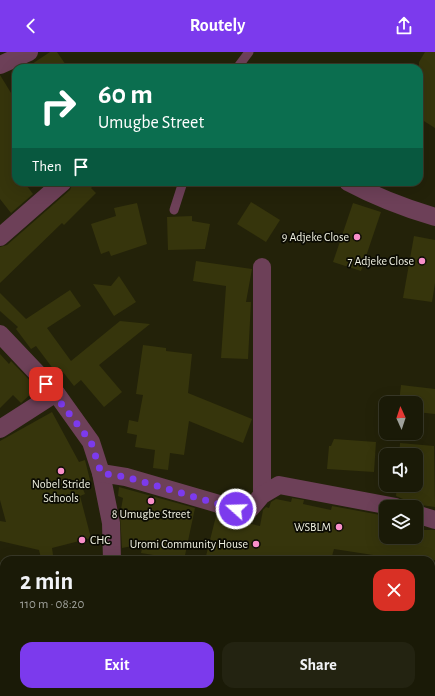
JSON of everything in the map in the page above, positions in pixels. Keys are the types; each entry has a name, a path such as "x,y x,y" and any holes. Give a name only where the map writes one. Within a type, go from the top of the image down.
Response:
{"street":[{"path":"0,65 29,52"},
{"path":"0,237 58,186"},
{"path":"355,186 408,209 435,217"},
{"path":"262,267 262,495"},
{"path":"0,334 56,394 91,442 101,473 111,523 112,556"},
{"path":"0,429 56,394"},
{"path":"101,473 126,477 236,509 251,508 262,495 279,485 379,504"},
{"path":"423,516 435,520"}],"lane":[{"path":"240,64 249,52"},
{"path":"174,210 182,186"}],"building":[{"path":"50,52 57,52 65,64 32,64"},
{"path":"425,52 435,52 435,128 423,120 423,64 419,64"},
{"path":"0,75 12,94 12,186 27,186 33,194 11,213 0,199"},
{"path":"72,186 93,186 91,188 96,193 64,225 62,223 0,283 0,247 7,245 70,190"},
{"path":"251,202 280,220 266,242 237,224"},
{"path":"137,203 147,244 111,256 109,251 101,254 91,224 116,216 114,208"},
{"name":"9 Adjeke Close","path":"353,203 381,212 361,271 333,262"},
{"path":"192,216 192,221 210,224 205,249 168,250 167,217"},
{"name":"7 Adjeke Close","path":"414,236 435,240 435,283 432,302 403,298"},
{"path":"196,261 252,269 246,302 251,302 248,359 221,358 226,286 193,281"},
{"path":"119,276 136,302 114,316 93,284 111,286"},
{"path":"70,290 81,306 47,328 71,361 120,321 150,324 99,365 122,392 104,407 81,380 74,386 59,367 54,370 36,346 31,349 16,329 18,327 0,311 0,293 26,319"},
{"path":"143,345 166,348 166,351 192,354 188,393 252,419 243,443 189,421 184,455 170,453 168,470 153,468 155,450 135,447 137,435 127,433 129,420 138,422 143,395 136,394"},
{"path":"0,354 9,364 11,361 37,388 21,403 13,395 0,408"},
{"path":"401,385 435,389 435,414 423,413 423,396 400,396"},
{"path":"52,412 79,462 85,460 91,484 82,487 85,494 80,496 91,538 52,548 53,555 49,556 40,556 39,550 0,541 0,521 6,522 0,500 0,441"},
{"path":"334,439 376,442 374,472 327,469 329,446 331,446"},
{"path":"400,443 434,446 435,507 423,505 423,500 403,500 396,496 396,492 423,492 423,448 400,448"},
{"path":"119,487 195,508 185,556 159,556 141,553 143,544 122,548 120,515 123,498 118,496"},
{"path":"292,498 304,500 303,504 331,510 332,506 379,515 379,544 423,544 423,530 435,530 435,556 380,556 334,549 332,556 206,556 216,516 260,526 263,510 266,507 269,508 271,502 276,499 291,502"}],"place":[{"name":"9 Adjeke Close","path":"357,237"},
{"name":"7 Adjeke Close","path":"422,261"},
{"name":"Nobel Stride Schools","path":"61,471"},
{"name":"8 Umugbe Street","path":"151,501"},
{"name":"WSBLM","path":"339,527"},
{"name":"CHC","path":"82,540"},
{"name":"Uromi Community House","path":"256,544"}],"route":[{"path":"46,384 56,394 91,442 101,473 126,477 236,509"}]}
